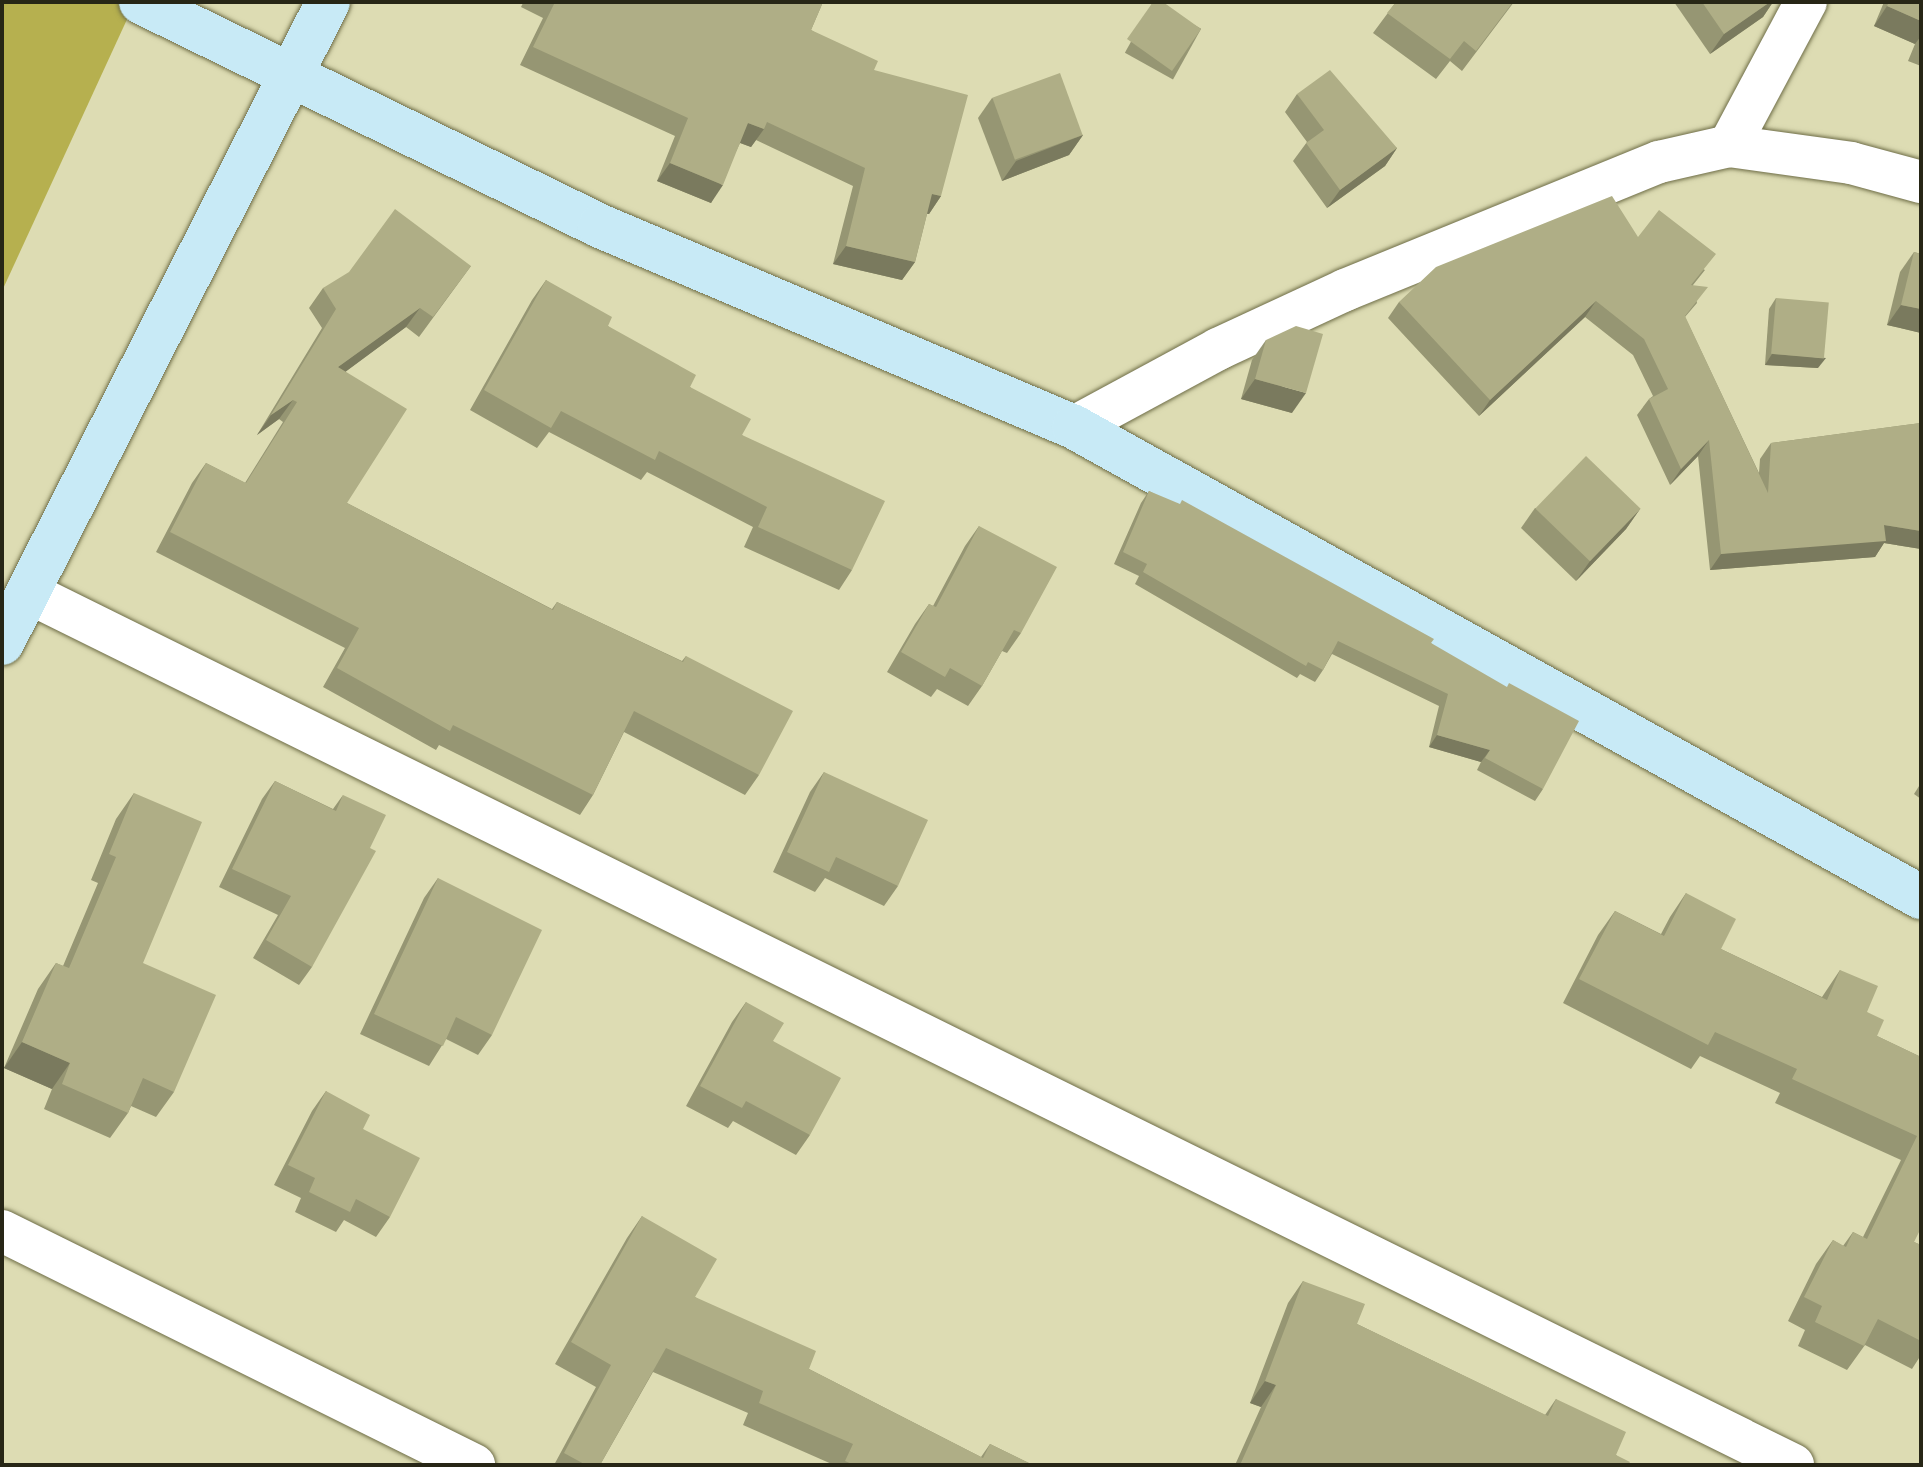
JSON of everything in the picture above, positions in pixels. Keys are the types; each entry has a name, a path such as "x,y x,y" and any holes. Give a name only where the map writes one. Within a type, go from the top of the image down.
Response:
{"street":[{"path":"141,2 688,266 1074,427 1921,897"},
{"path":"2,643 328,2"},
{"path":"1729,146 1806,2"},
{"path":"1074,427 1218,349 1359,284 1612,178 1729,146 1851,163 1921,182"},
{"path":"27,592 1793,1465"},
{"path":"2,1231 474,1465"}],"shaded area":[{"path":"2,2 135,2 2,291"}],"building":[{"path":"555,2 823,2 811,30 878,61 874,70 968,95 941,196 932,194 915,262 846,246 865,168 767,122 764,129 748,123 723,185 670,163 688,118 533,47"},
{"path":"1153,2 1163,2 1201,29 1172,71 1127,39"},
{"path":"1396,2 1513,2 1476,51 1464,41 1450,59 1387,13"},
{"path":"1702,2 1770,2 1724,34"},
{"path":"1889,2 1921,2 1921,21 1887,6"},
{"path":"1330,70 1397,148 1340,190 1306,143 1324,130 1297,94"},
{"path":"1060,73 1083,135 1015,160 992,98"},
{"path":"1612,196 1638,237 1659,210 1716,254 1691,285 1708,287 1685,316 1768,493 1771,443 1921,423 1921,531 1884,525 1886,541 1721,554 1709,440 1681,469 1649,399 1668,389 1644,339 1596,301 1490,400 1399,302 1436,267"},
{"path":"395,209 471,266 433,317 420,308 338,367 407,409 347,503 553,610 557,602 683,662 686,656 793,711 759,775 634,711 593,795 453,725 450,731 337,668 359,628 170,532 206,463 246,483 297,402 293,400 271,415 336,309 323,288 349,272"},
{"path":"1914,252 1921,254 1921,309 1901,305"},
{"path":"546,280 612,317 608,326 696,375 690,387 751,419 742,435 885,501 852,570 758,527 767,507 659,451 655,460 561,411 551,428 484,390"},
{"path":"1776,298 1829,303 1824,358 1771,354"},
{"path":"1296,326 1323,334 1306,393 1255,379 1266,340"},
{"path":"1586,456 1641,509 1590,561 1535,509"},
{"path":"1149,491 1180,504 1182,500 1434,639 1431,643 1507,687 1509,683 1579,721 1543,789 1485,758 1490,750 1437,735 1448,694 1338,641 1323,670 1308,662 1306,666 1143,572 1147,564 1123,552"},
{"path":"979,526 1057,567 1021,633 1014,630 982,686 950,668 945,677 901,652 929,604 936,607"},
{"path":"824,772 928,820 898,886 836,857 829,872 787,852"},
{"path":"275,781 336,811 343,795 386,815 370,848 376,851 312,967 266,940 291,896 232,869"},
{"path":"134,793 202,822 143,963 216,995 174,1092 143,1078 128,1113 62,1084 70,1063 22,1042 56,963 69,968 116,857 109,854"},
{"path":"438,878 542,930 492,1035 456,1017 443,1046 374,1014"},
{"path":"1686,893 1736,919 1721,949 1827,1000 1840,970 1878,986 1867,1012 1884,1020 1877,1036 1921,1057 1921,1228 1914,1242 1921,1245 1921,1341 1878,1319 1864,1346 1815,1322 1822,1306 1804,1297 1833,1240 1846,1247 1853,1232 1867,1239 1917,1136 1792,1079 1797,1069 1715,1032 1708,1045 1579,979 1615,911 1664,936"},
{"path":"746,1002 784,1023 773,1041 841,1078 810,1135 746,1101 742,1108 700,1086"},
{"path":"326,1091 370,1115 363,1129 420,1158 390,1217 356,1199 350,1212 309,1192 315,1178 288,1165"},
{"path":"642,1216 717,1259 695,1297 816,1351 809,1369 983,1458 990,1444 1033,1465 854,1465 845,1461 853,1444 759,1403 763,1391 666,1348 600,1465 586,1465 564,1453 611,1365 571,1342"},
{"path":"1303,1281 1365,1304 1357,1324 1548,1416 1556,1399 1626,1432 1616,1455 1630,1462 1628,1465 1240,1465 1276,1385 1265,1381"}]}
